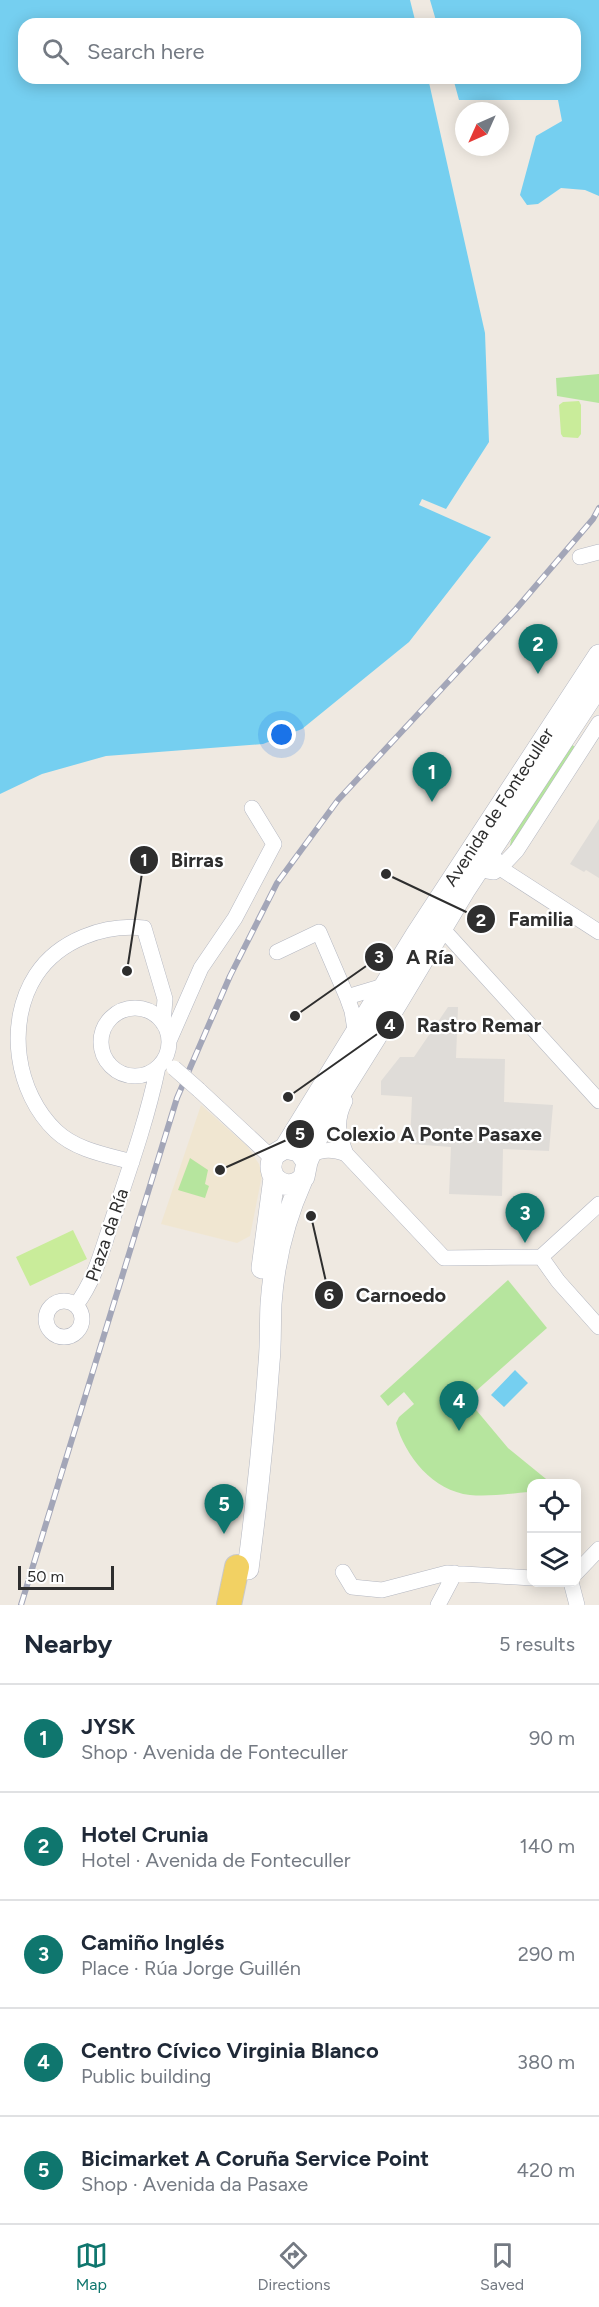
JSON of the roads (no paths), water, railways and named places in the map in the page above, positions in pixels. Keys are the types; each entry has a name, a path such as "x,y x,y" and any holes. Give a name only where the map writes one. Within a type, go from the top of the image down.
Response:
{"main road":[{"name":"Avenida de Fonteculler","path":"264,1360 278,1248 287,1216 320,1131 440,925 487,861 590,683 599,654"},
{"path":"590,683 599,661"},
{"name":"Avenida de Fonteculler","path":"264,1360 263,1260 277,1161 531,757 590,683"},
{"path":"299,1151 307,1166 296,1184 288,1185 280,1183 277,1161 299,1151"},
{"path":"229,1605 242,1568 256,1508 264,1360"},
{"path":"242,1568 244,1605"}],"street":[{"path":"580,557 599,552"},
{"path":"487,861 517,850 599,723"},
{"path":"487,861 528,775 531,757"},
{"name":"Praza da Ría","path":"76,1305 88,1289 166,1065 169,1041 201,968 236,918 274,844 252,808"},
{"path":"487,861 599,932"},
{"name":"Avenida de Fonteculler","path":"402,960 440,925 487,861"},
{"path":"440,925 599,1101"},
{"path":"132,1162 90,1151 57,1132 33,1102 20,1066 17,1034 23,1005 36,975 55,955 76,941 94,932 108,929 124,926 144,928 165,999 163,1023 169,1041"},
{"path":"277,952 319,932 352,1011 356,1036"},
{"path":"347,997 387,985"},
{"path":"163,1023 149,1011 128,1009 111,1018 102,1035 104,1056 110,1065 119,1072 139,1076 166,1065 199,1090 277,1161"},
{"path":"378,1034 364,1068 341,1109 338,1122 339,1136 346,1154 444,1258 541,1257 596,1213"},
{"path":"307,1166 322,1150 332,1149 346,1154"},
{"path":"541,1257 558,1281 599,1327"},
{"path":"581,1568 599,1549"},
{"path":"344,1572 352,1587 382,1590 447,1574 527,1578"},
{"path":"438,1605 455,1574"},
{"path":"572,1587 577,1605"}],"water":[{"path":"0,0 410,0 414,18 18,18 18,84 429,84 485,333 489,442 446,509 422,499 419,505 491,537 409,642 302,729 263,744 106,756 42,774 0,794"},
{"path":"430,0 599,0 599,196 585,190 561,188 538,204 527,205 520,195 536,136 562,121 558,100 459,100 455,84 581,84 581,18 435,18"},
{"path":"515,1370 528,1383 504,1407 491,1395"}],"railway":[{"path":"21,1605 177,1098 230,976 277,883 338,800 516,609 593,519 599,508"}],"place":[{"name":"Hotel Crunia","path":"538,674"},
{"name":"JYSK","path":"432,802"},
{"name":"Familia","path":"386,874"},
{"name":"Birras","path":"127,971"},
{"name":"A Ría","path":"295,1016"},
{"name":"Rastro Remar","path":"288,1097"},
{"name":"Colexio A Ponte Pasaxe","path":"220,1170"},
{"name":"Carnoedo","path":"311,1216"},
{"name":"Camiño Inglés","path":"525,1243"},
{"name":"Centro Cívico Virginia Blanco","path":"459,1431"},
{"name":"Bicimarket A Coruña Service Point","path":"224,1534"}]}
